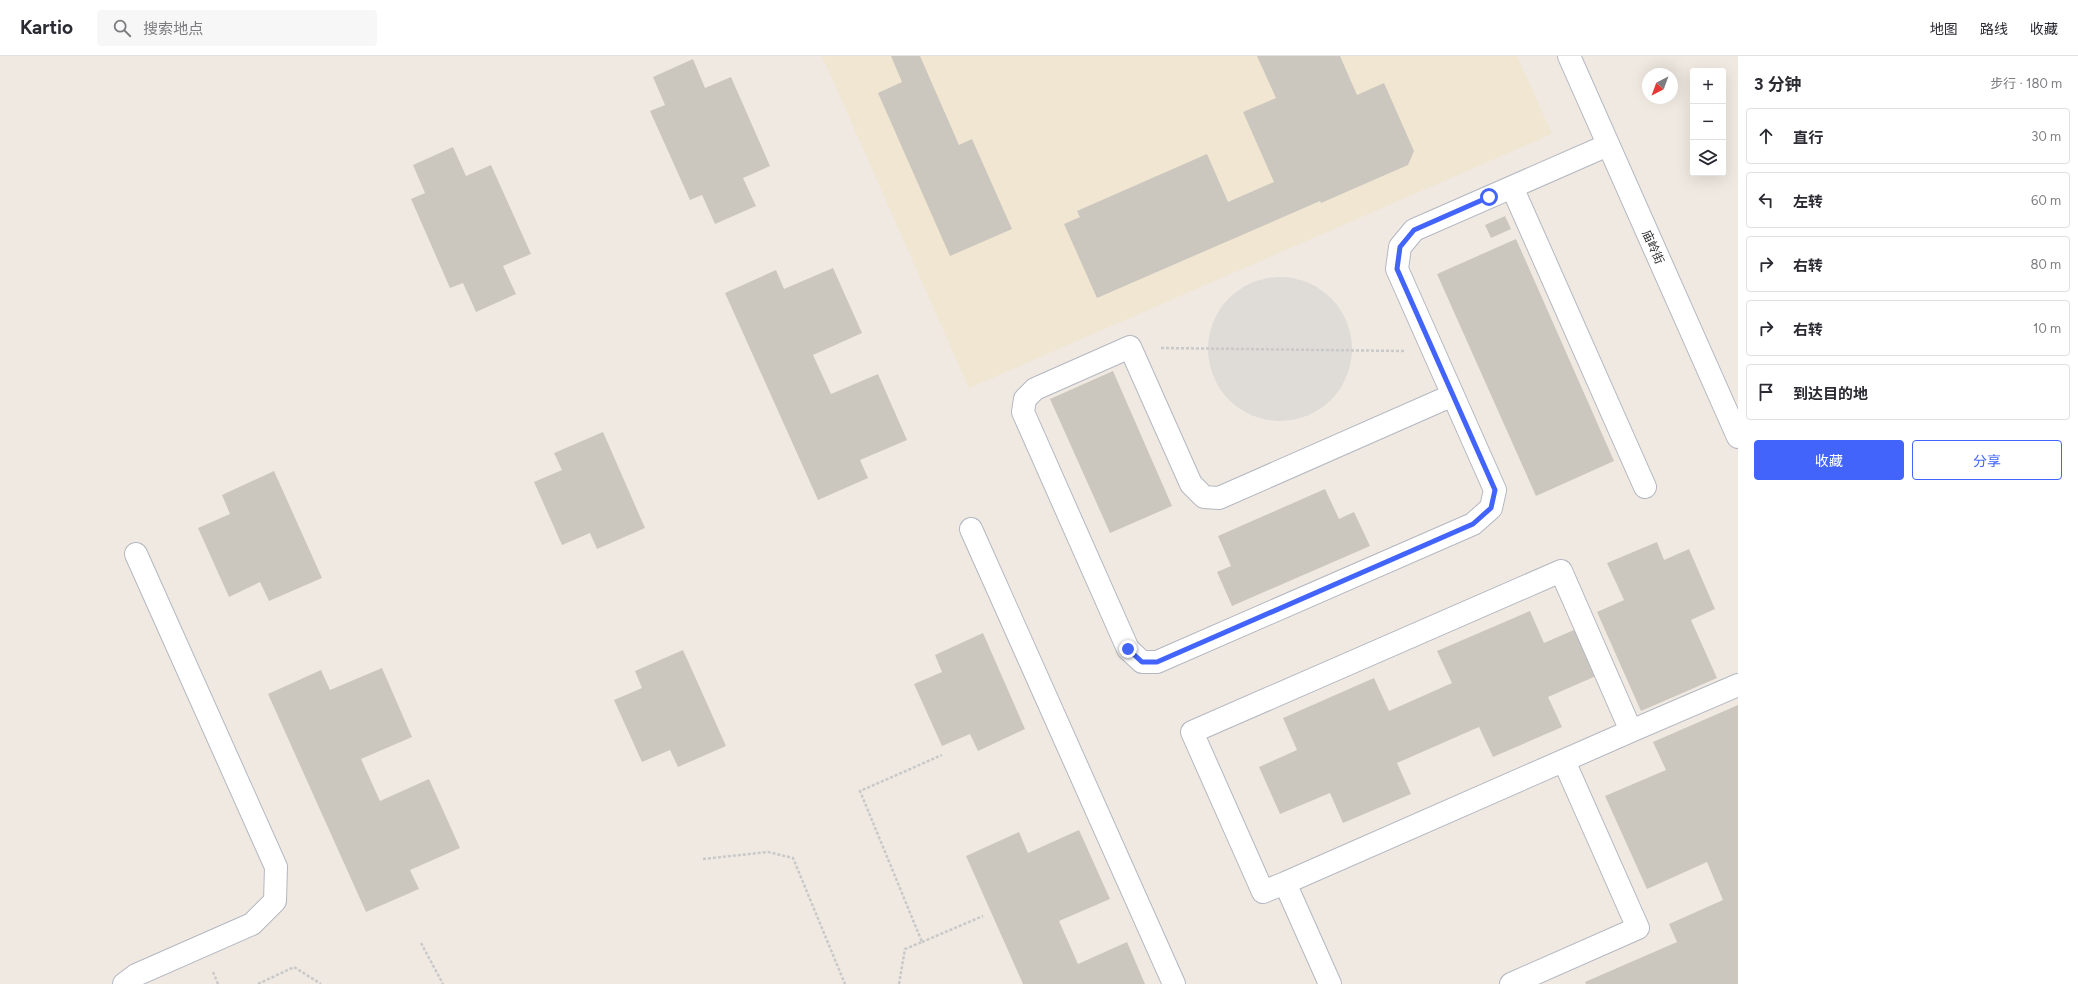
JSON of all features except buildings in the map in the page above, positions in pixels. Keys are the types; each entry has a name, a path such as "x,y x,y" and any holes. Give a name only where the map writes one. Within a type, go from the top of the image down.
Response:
{"street":[{"name":"庙岭街","path":"1569,56 1738,438"},
{"path":"1453,396 1219,498 1204,497 1191,484 1130,347 1034,389 1025,400 1023,412 1128,649 1142,662 1157,662 1473,524 1491,508 1495,490 1397,269 1400,247 1414,230 1608,145"},
{"path":"1512,187 1645,487"},
{"path":"971,529 1174,984"},
{"path":"124,984 136,975 252,924 275,901 276,887 276,867 136,554"},
{"path":"1631,732 1561,571 1192,732 1263,892 1285,882 1631,732 1738,685"},
{"path":"1511,984 1638,928 1564,761"},
{"path":"1285,882 1330,984"}],"path":[{"path":"1130,347 1434,351"},
{"path":"922,942 860,790 942,755"},
{"path":"702,859 768,852 793,858 845,984"},
{"path":"899,984 905,948 983,916"},
{"path":"421,943 443,984"},
{"path":"258,984 294,967 321,984"}],"shaded area":[{"path":"822,56 1517,56 1552,134 969,388"},
{"path":"1273,277 1287,277 1314,285 1326,293 1336,303 1347,321 1351,335 1351,363 1347,377 1336,395 1326,405 1308,416 1287,421 1273,421 1246,413 1234,405 1224,395 1213,377 1208,356 1208,342 1216,315 1224,303 1234,293 1252,282"}],"route":[{"path":"1128,649 1142,662 1157,662 1473,524 1491,508 1495,490 1397,269 1400,247 1414,230 1489,197"}]}
